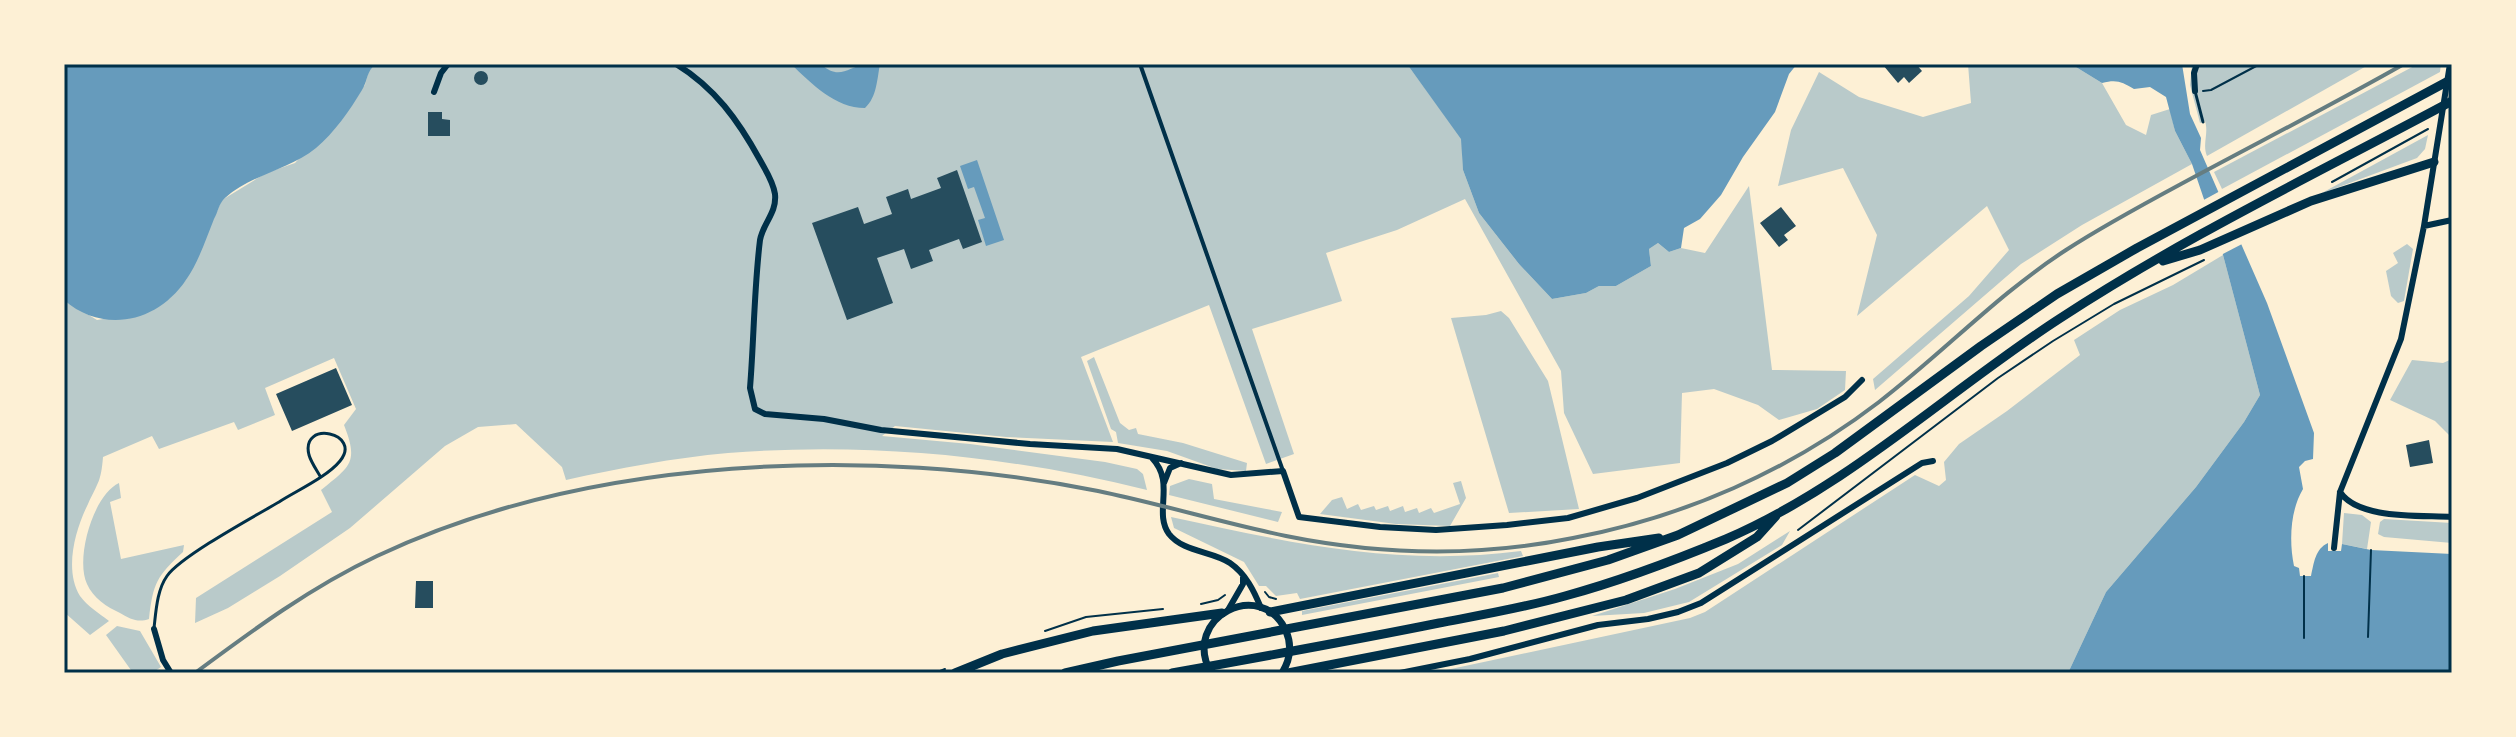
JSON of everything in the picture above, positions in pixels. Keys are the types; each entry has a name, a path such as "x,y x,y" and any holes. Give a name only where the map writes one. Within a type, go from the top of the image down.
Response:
{"main road":[{"path":"1065,673 1503,588 1608,560 1678,535 1787,483 1857,438 2057,294 2452,79"},
{"path":"1172,673 1507,610 1654,568 1730,537 1782,510 1878,450 2061,317 2195,238 2452,101"},
{"path":"2152,263 2200,250 2311,201 2434,162"},
{"path":"1285,673 1504,631 1626,600 1699,573 1734,553 1757,537 1782,510"},
{"path":"1266,610 1598,547 1678,535"},
{"path":"955,673 1002,654 1079,634 1225,611"}],"street":[{"path":"434,92 448,64"},
{"path":"676,64 717,95 744,131 775,194 774,208 761,236 750,388 755,409 765,414 824,419 881,430 1117,449 1231,475 1283,471"},
{"path":"1140,64 1299,517 1436,530 1568,518 1637,498 1727,463 1772,441 1845,397 1862,380"},
{"path":"2195,91 2197,64"},
{"path":"2334,548 2340,492 2397,356 2424,226 2450,64"},
{"path":"2424,226 2452,220"},
{"path":"1151,456 1161,467 1163,517 1169,533 1181,544 1230,563 1252,586 1266,610 1281,623 1288,637 1285,673"},
{"path":"1400,673 1470,659 1598,625 1648,619 1701,603 1922,463 1933,461"},
{"path":"1164,483 1170,468 1181,463"},
{"path":"2340,492 2357,508 2452,517"},
{"path":"1211,673 1205,662 1204,640 1214,620 1225,611 1243,584 1243,577"},
{"path":"1225,611 1244,606 1266,610"},
{"path":"154,629 163,660 171,673"}],"lane":[{"path":"2195,91 2203,122"},
{"path":"154,629 161,588 172,569 320,476 341,460 343,443 332,433 319,434 311,439 308,447 320,476"}],"path":[{"path":"2195,91 2211,90 2260,64"},
{"path":"2329,184 2429,129"},
{"path":"1788,549 1800,527 1998,378 2114,304 2204,261"},
{"path":"2368,637 2371,550"},
{"path":"2304,576 2304,638"}],"shaded area":[{"path":"376,64 1407,64 1462,139 1463,170 1479,213 1519,264 1552,299 1586,293 1599,286 1616,286 1651,266 1649,249 1658,243 1669,252 1681,248 1705,253 1749,186 1772,370 1846,371 1845,390 1817,409 1779,420 1758,405 1714,389 1682,393 1680,463 1593,474 1564,413 1561,371 1465,199 1397,230 1326,253 1342,301 1252,329 1294,454 1266,464 1209,305 1081,357 1113,442 1006,437 895,426 882,436 1105,462 1137,469 1143,474 1147,490 992,460 834,449 707,455 566,480 562,467 516,424 478,427 445,446 350,528 228,608 195,623 196,598 332,512 321,490 349,463 351,448 344,425 356,409 334,358 265,388 275,415 238,430 234,422 159,449 152,436 103,457 98,482 79,526 72,562 75,586 80,596 109,621 90,635 64,612 64,300 97,320 151,311 170,298 186,280 222,200 266,173 295,163 365,85 369,69"},
{"path":"1968,64 2071,64 2102,83 2126,125 2146,135 2151,115 2170,109 2175,131 2192,164 2082,225 2021,264 1875,390 1873,379 1969,296 2009,250 1987,206 1857,316 1877,235 1843,168 1778,186 1791,130 1819,72 1859,97 1923,117 1971,103"},
{"path":"2192,64 2370,64 2207,156 2205,121 2200,123 2190,85"},
{"path":"2418,64 2441,64 2440,72 2222,189 2214,172"},
{"path":"2428,135 2425,149 2417,158 2320,194"},
{"path":"2407,244 2413,249 2404,301 2398,303 2391,296 2386,271 2398,263 2393,253"},
{"path":"2223,255 2260,395 2196,487 2106,592 2068,673 1432,673 1690,618 1705,612 1915,475 1939,486 1946,480 1944,462 1959,444 2080,355 2074,340 2120,310 2173,285"},
{"path":"1501,311 1509,318 1548,381 1579,509 1509,513 1451,318"},
{"path":"1094,357 1120,423 1129,430 1136,428 1138,434 1183,443 1247,463 1246,471 1217,469 1167,451 1118,443 1087,361"},
{"path":"2452,359 2452,438 2435,421 2390,400 2412,360 2443,363"},
{"path":"1189,479 1212,484 1214,499 1282,512 1278,522 1169,495 1170,486"},
{"path":"1461,481 1466,498 1450,526 1396,524 1320,514 1332,500 1342,497 1347,509 1358,504 1361,510 1388,506 1390,511 1403,506 1405,512 1417,508 1419,513 1431,508 1434,513 1460,504 1453,483"},
{"path":"119,483 121,498 110,502 121,559 184,545 183,552 158,581 149,619 145,620 131,619 101,602 87,584 84,573 85,544 94,514 101,500"},
{"path":"2344,513 2362,515 2371,522 2367,549 2342,544"},
{"path":"1171,517 1344,550 1431,556 1521,551 1523,556 1300,599 1297,593 1276,596 1266,586 1259,586 1244,562 1174,528"},
{"path":"2384,519 2452,523 2452,543 2384,537 2378,534 2380,522"},
{"path":"1790,531 1782,545 1689,602 1644,613 1592,616 1675,589 1738,564"},
{"path":"1498,573 1499,577 1302,615 1302,611"},
{"path":"117,626 140,631 161,667 152,673 133,673 106,635"}],"water":[{"path":"64,64 376,64 347,113 316,148 294,162 247,183 223,200 202,251 174,295 145,314 112,320 79,311 64,300"},
{"path":"791,64 821,64 833,72 844,72 866,64 880,64 874,93 865,108 834,99"},
{"path":"1407,64 1797,64 1789,74 1775,112 1721,195 1700,219 1684,228 1681,248 1669,252 1658,243 1649,249 1651,266 1616,286 1599,286 1586,293 1552,299 1519,264 1479,213 1463,170 1461,139"},
{"path":"2071,64 2182,64 2190,114 2201,138 2200,150 2267,303 2314,433 2313,459 2299,467 2303,489 2295,507 2292,526 2294,566 2299,568 2300,576 2311,576 2318,553 2328,543 2328,551 2341,551 2342,544 2371,550 2452,554 2452,673 2068,673 2106,592 2196,487 2260,395 2223,255 2192,164 2175,131 2166,97 2150,87 2134,89 2119,82 2102,83"},
{"path":"977,160 1004,240 986,246 978,220 985,218 974,187 968,189 960,166"}],"pier":[{"path":"2222,190 2244,243 2219,256 2200,202"}],"building":[{"path":"1885,64 1916,64 1922,71 1909,83 1904,77 1898,83"},
{"path":"481,71 488,78 481,85 474,78"},
{"path":"428,112 442,112 442,119 450,120 450,136 428,136"},
{"path":"957,170 982,242 963,249 959,239 929,250 933,261 911,269 904,249 877,258 893,303 847,320 812,223 858,207 864,224 892,214 886,197 908,189 911,199 941,188 937,178"},
{"path":"1781,207 1796,226 1784,235 1788,240 1779,247 1760,223"},
{"path":"336,368 352,405 292,431 276,394"},
{"path":"2429,440 2433,463 2410,467 2406,445"},
{"path":"416,581 433,581 433,608 415,608"}],"railway":[{"path":"195,673 329,581 377,556 460,523 547,497 638,479 732,469 826,465 919,468 1011,476 1098,491 1286,536 1393,550 1466,551 1538,544 1655,518 1734,488 1809,449 1879,402 2017,285 2066,250 2137,208 2404,64"}]}
